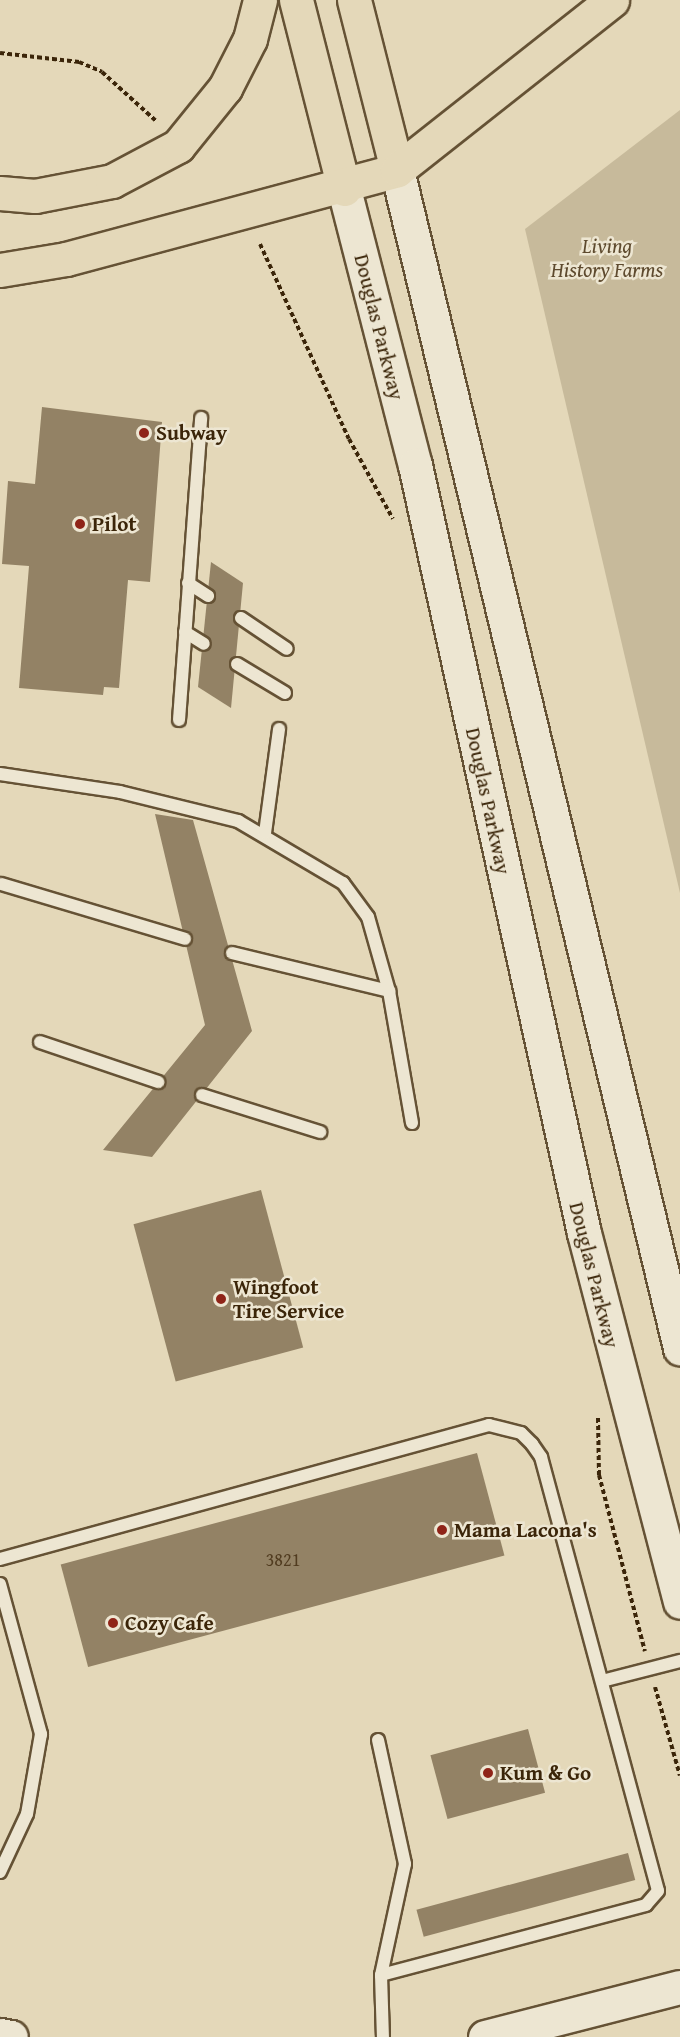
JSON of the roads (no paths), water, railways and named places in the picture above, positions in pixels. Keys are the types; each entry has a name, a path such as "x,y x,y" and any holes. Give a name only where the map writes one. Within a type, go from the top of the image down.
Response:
{"main road":[{"path":"0,194 35,196 112,181 178,146 225,88 250,39 260,0"},
{"name":"Douglas Parkway","path":"296,0 415,465 586,1245 680,1602"},
{"path":"354,0 397,170 680,1348"},
{"path":"0,270 66,259 344,189 397,170 612,0"},
{"path":"485,2037 680,1987"},
{"path":"0,2035 11,2037"}],"lane":[{"path":"179,720 201,418"},
{"path":"188,583 208,596"},
{"path":"241,618 287,649"},
{"path":"185,632 204,644"},
{"path":"237,664 285,693"},
{"path":"265,833 279,729"},
{"path":"0,774 120,792 238,820 265,833 343,883 368,917 389,991 412,1123"},
{"path":"1,884 185,939"},
{"path":"232,953 389,991"},
{"path":"40,1042 158,1082"},
{"path":"202,1095 320,1132"},
{"path":"0,1558 489,1425 508,1428 541,1457 658,1891 654,1900 381,1975"},
{"path":"0,1584 41,1734 27,1814 0,1872"},
{"path":"602,1681 680,1661"},
{"path":"378,1740 405,1864 381,1975 382,2037"}],"place":[{"name":"Subway","path":"144,433"},
{"name":"Pilot","path":"80,524"},
{"name":"Wingfoot Tire Service","path":"221,1299"},
{"name":"Mama Lacona's","path":"442,1530"},
{"name":"Cozy Cafe","path":"113,1623"},
{"name":"Kum & Go","path":"488,1773"}],"park label":[{"name":"Living History Farms","path":"607,258"}]}
